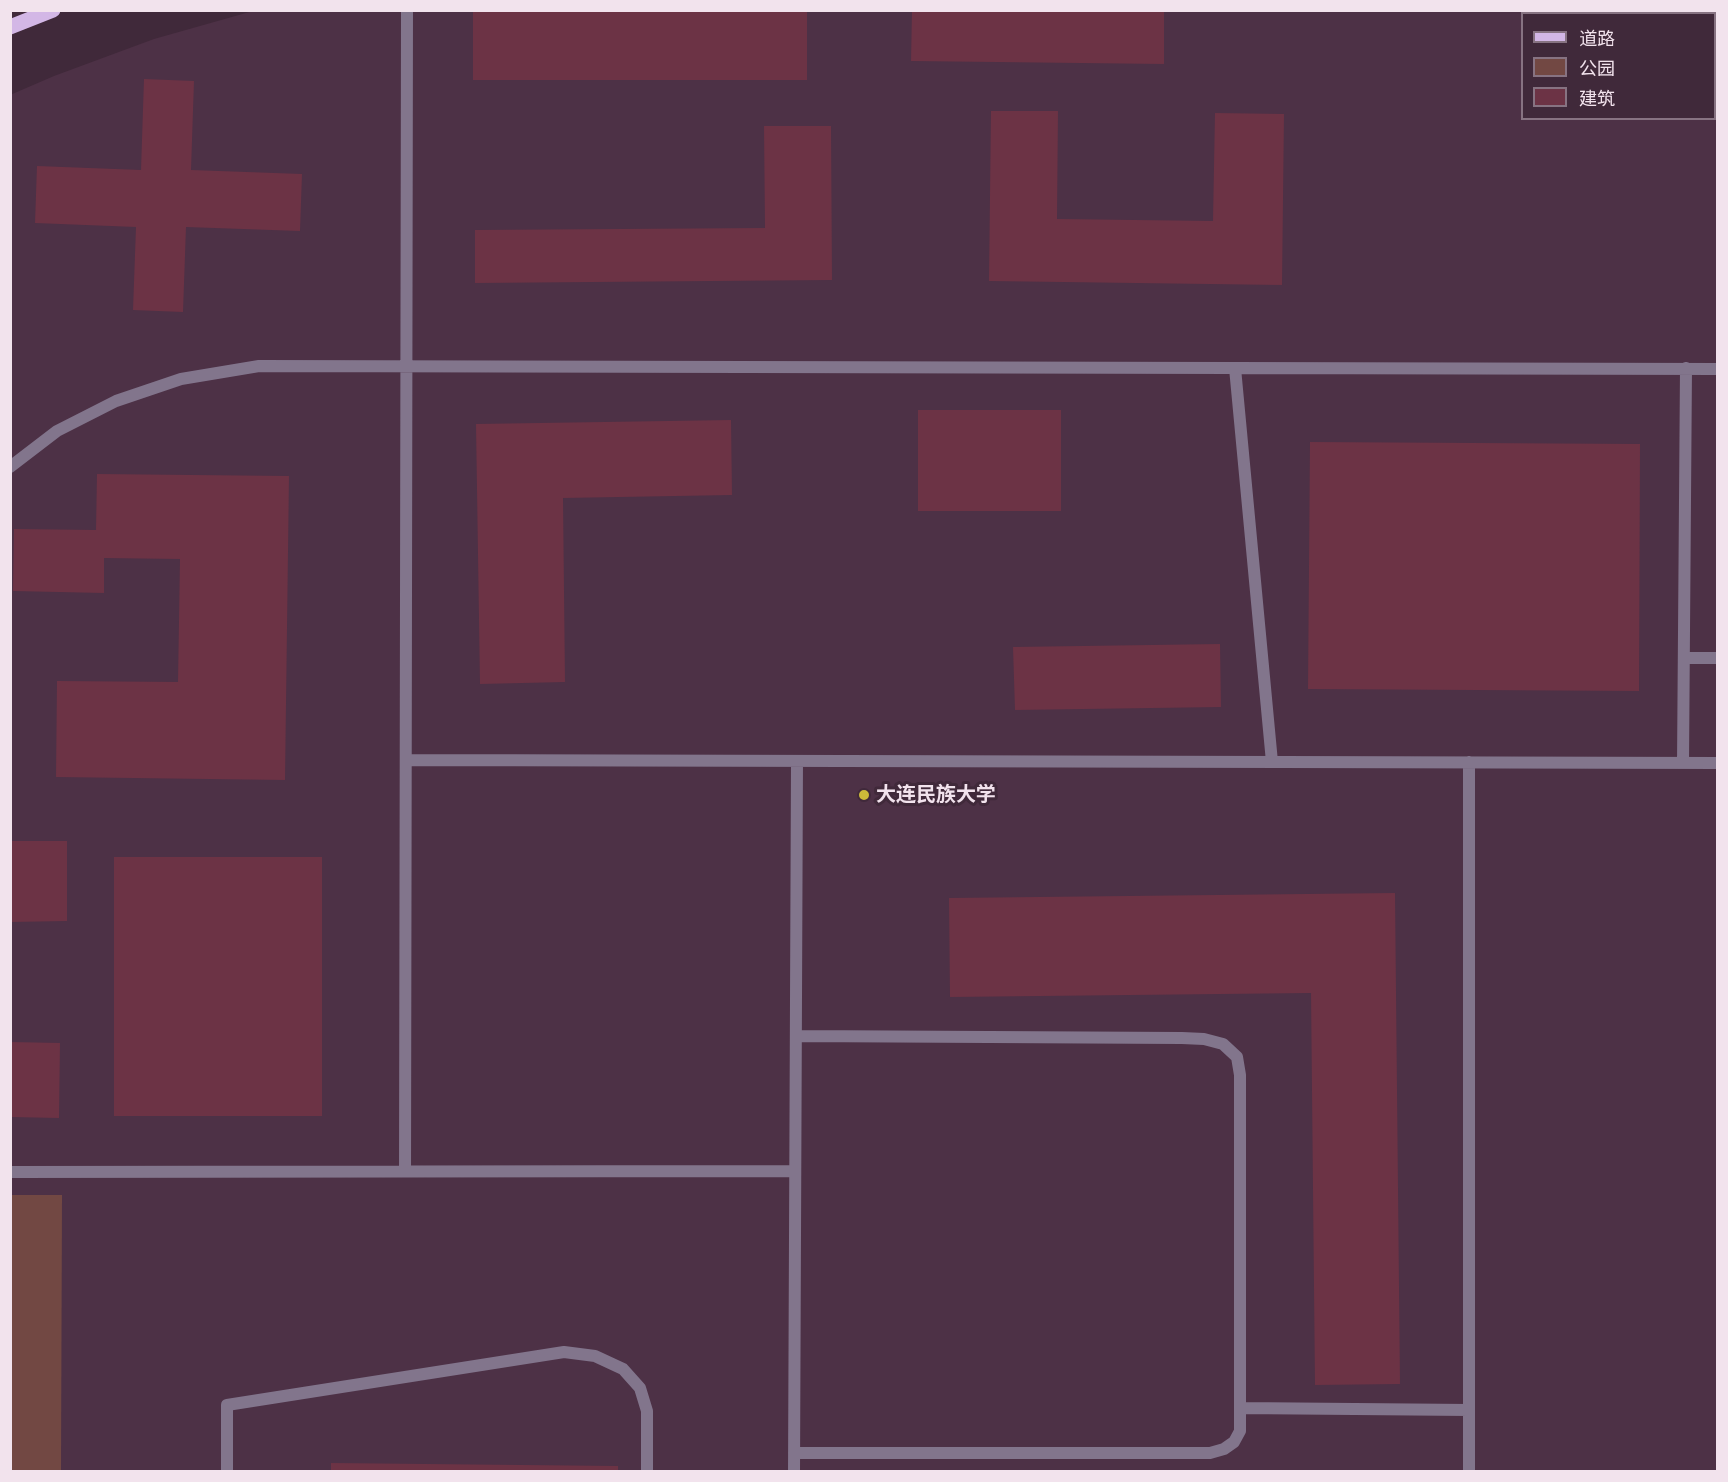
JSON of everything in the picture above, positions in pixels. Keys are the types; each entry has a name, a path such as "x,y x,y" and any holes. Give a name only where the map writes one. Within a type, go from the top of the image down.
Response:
{"main road":[{"path":"10,27 53,10"}],"street":[{"path":"405,1172 407,10"},
{"path":"10,467 57,431 116,401 181,379 259,366 1718,369"},
{"path":"1235,368 1272,762"},
{"path":"1683,763 1686,368"},
{"path":"1684,658 1718,658"},
{"path":"406,760 1718,763"},
{"path":"794,1472 797,761"},
{"path":"1469,762 1469,1472"},
{"path":"794,1453 1210,1453 1224,1449 1234,1442 1240,1431 1240,1075 1237,1058 1223,1044 1204,1039 1182,1038 796,1036"},
{"path":"10,1172 795,1171"},
{"path":"227,1472 227,1405 564,1352 595,1356 623,1370 640,1388 647,1411 647,1472"},
{"path":"1240,1408 1469,1410"}],"shaded area":[{"name":"大连民族大学","path":"253,11 1717,11 1717,1471 11,1471 10,95 154,39"}],"green space":[{"path":"11,1195 62,1195 61,1471 11,1471"}],"building":[{"path":"473,10 807,10 807,80 473,80"},
{"path":"912,10 1164,10 1164,64 911,61"},
{"path":"144,79 194,81 191,170 302,174 300,231 186,227 183,312 133,310 136,227 35,223 37,166 141,170"},
{"path":"991,111 1058,111 1057,219 1213,221 1215,113 1284,114 1282,285 989,281"},
{"path":"764,126 831,126 832,280 475,283 475,230 765,228"},
{"path":"918,410 1061,410 1061,511 918,511"},
{"path":"731,420 732,495 563,498 565,682 480,684 476,424"},
{"path":"1310,442 1640,444 1639,691 1308,689"},
{"path":"97,474 289,476 285,780 56,777 57,681 178,682 180,559 104,558 104,593 13,591 14,529 96,530"},
{"path":"1220,644 1221,707 1015,710 1013,647"},
{"path":"10,841 67,841 67,921 10,922"},
{"path":"114,857 322,857 322,1116 114,1116"},
{"path":"1395,893 1400,1384 1315,1385 1311,993 950,997 949,898"},
{"path":"10,1042 60,1043 59,1118 10,1117"},
{"path":"331,1463 618,1466 618,1472 331,1472"}],"place":[{"name":"大连民族大学","path":"864,795"}]}
